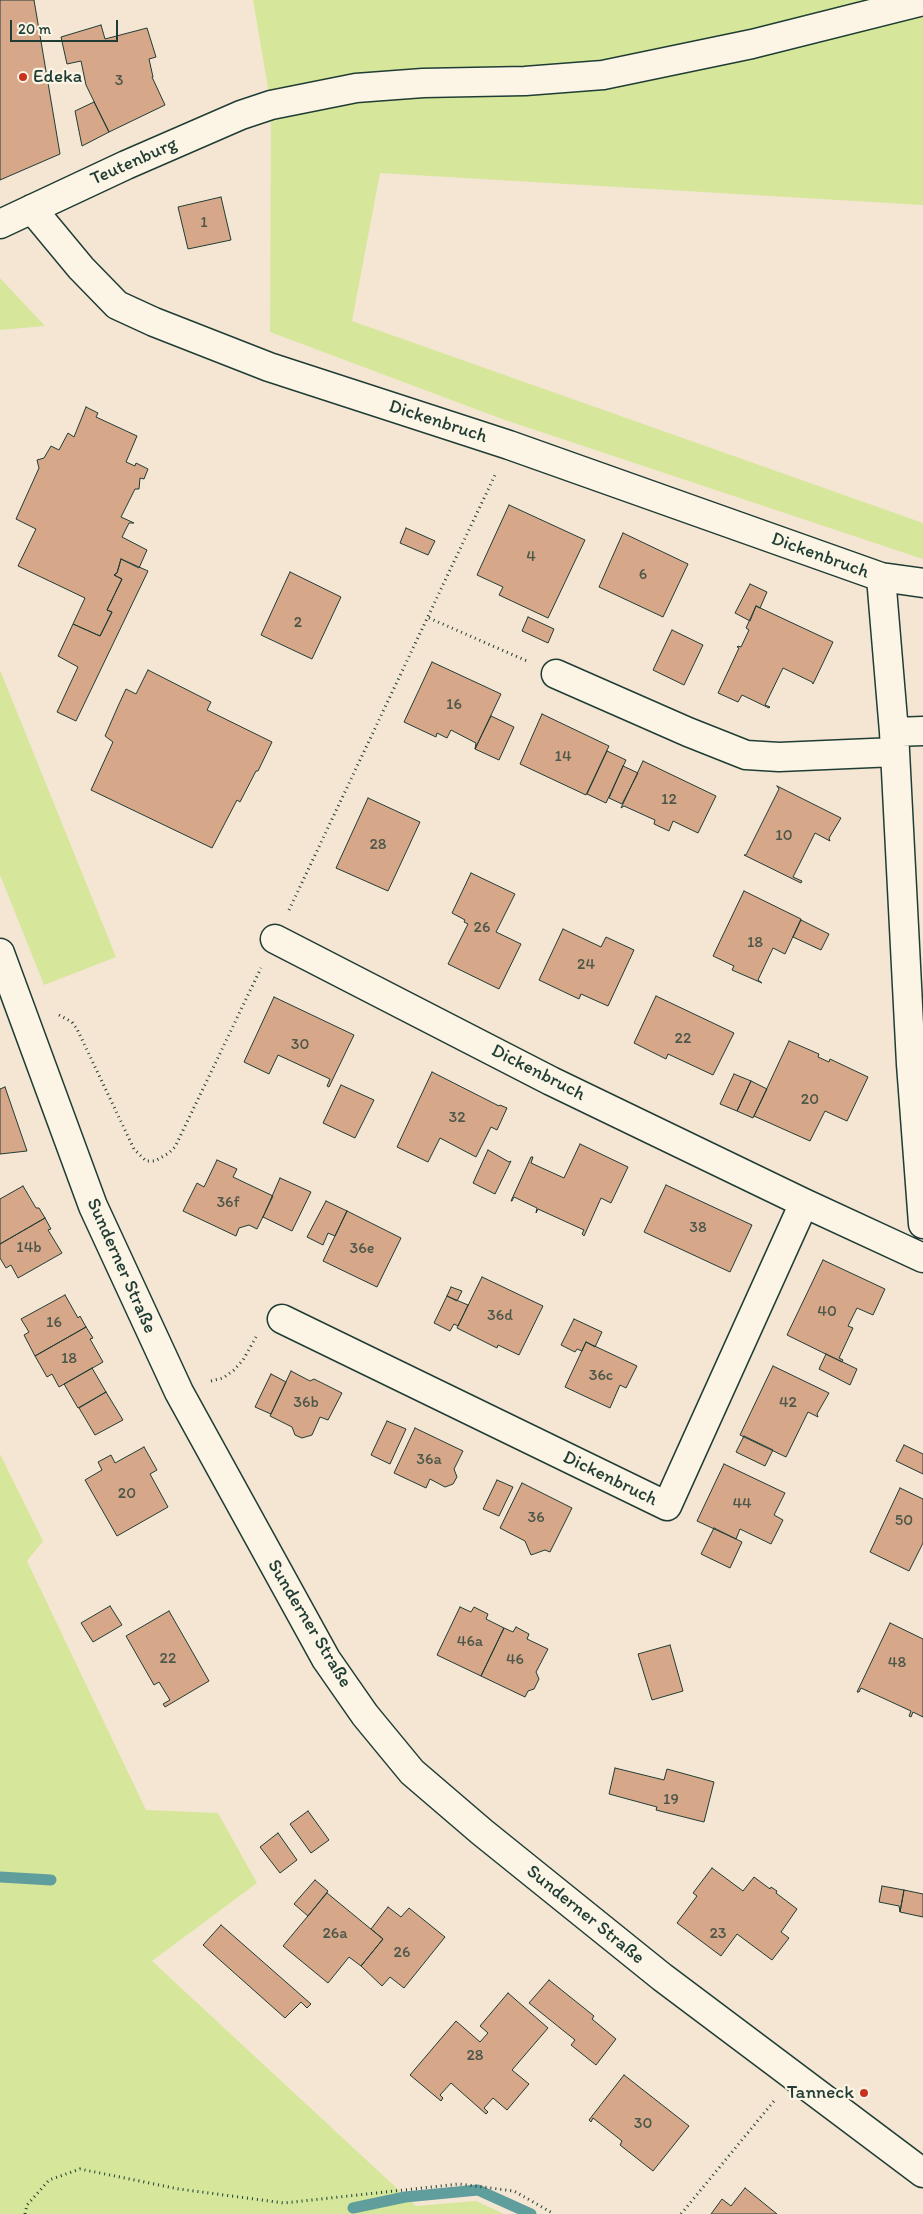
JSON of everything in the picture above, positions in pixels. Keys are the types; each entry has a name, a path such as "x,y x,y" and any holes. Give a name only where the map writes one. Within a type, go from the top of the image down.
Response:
{"street":[{"name":"Teutenburg","path":"0,224 126,165 241,115 271,105 356,88 424,83 524,81 603,75 752,44 923,1"},
{"name":"Dickenbruch","path":"32,209 82,268 117,305 207,344 270,367 509,445 881,577 923,583"},
{"name":"Dickenbruch","path":"881,577 895,742 917,1067 923,1224"},
{"path":"556,674 688,732 746,755 779,757 895,742 923,731"},
{"name":"Dickenbruch","path":"275,939 551,1080 804,1203 923,1258"},
{"name":"Sunderner Straße","path":"0,953 93,1206 179,1392 326,1659 365,1715 412,1772 482,1832 654,1971 923,2173"},
{"name":"Dickenbruch","path":"282,1319 667,1506 804,1203"}],"path":[{"path":"18,1000 62,1016 72,1022 134,1149 146,1161 155,1160 169,1153 175,1147 429,618 509,445"},
{"path":"429,618 556,674"},
{"path":"179,1392 222,1378 234,1370 243,1360 262,1329 282,1319"},
{"path":"681,2214 794,2077"},
{"path":"25,2214 27,2205 49,2180 80,2169 179,2189 284,2202 459,2184 514,2191 554,2214"}],"green space":[{"path":"253,0 923,0 923,205 380,173 352,321 923,523 923,559 502,419 270,332 271,105"},
{"path":"0,278 45,326 0,330"},
{"path":"0,670 116,957 44,985 0,875"},
{"path":"0,1454 43,1541 27,1561 146,1810 218,1813 257,1883 152,1961 416,2206 476,2201 504,2214 0,2214"}],"building":[{"name":"Edeka","path":"0,0 34,0 60,154 0,180"},
{"path":"101,25 105,39 147,28 156,57 149,59 152,77 165,105 109,132 86,85 81,61 67,64 61,37"},
{"path":"94,102 109,132 82,146 75,111"},
{"path":"221,197 231,240 188,249 178,207"},
{"path":"86,407 98,413 96,417 137,436 126,462 135,466 136,463 148,469 144,479 140,478 139,489 135,489 121,517 134,523 129,523 122,537 147,550 139,568 121,559 117,573 114,575 122,579 107,610 112,612 100,636 73,624 85,598 18,566 36,529 16,519 39,468 37,460 44,458 51,446 59,450 68,433 74,437"},
{"path":"509,505 585,540 548,618 499,595 503,587 477,575"},
{"path":"406,528 435,541 428,555 400,543"},
{"path":"623,533 688,564 663,617 599,587"},
{"path":"121,559 148,571 76,721 57,712 78,667 58,656 73,624 100,636 112,612 107,610 122,579 114,575 117,573"},
{"path":"290,572 341,597 312,659 261,635"},
{"path":"750,584 767,592 760,608 756,606 750,621 735,613"},
{"path":"756,606 833,642 813,684 783,668 765,705 769,708 742,695 738,702 718,693 739,648 737,647 741,647 749,630 746,628"},
{"path":"528,617 554,629 548,643 522,631"},
{"path":"672,630 703,645 684,685 653,670"},
{"path":"432,662 501,694 475,749 476,743 451,730 447,738 437,733 436,737 404,722"},
{"path":"148,670 211,702 207,710 272,742 258,771 256,771 240,802 237,800 212,848 91,790 113,742 105,736 126,689 136,694"},
{"path":"542,714 609,746 586,795 520,764"},
{"path":"491,716 514,727 499,760 475,749"},
{"path":"607,751 626,760 606,803 587,794"},
{"path":"643,761 716,796 698,833 673,821 669,831 654,824 655,820 624,806 621,808"},
{"path":"623,766 638,773 622,804 609,798"},
{"path":"777,786 841,818 829,838 830,841 815,833 793,877 802,881 801,883 744,855 746,855 779,789"},
{"path":"368,798 420,822 388,891 336,868"},
{"path":"471,873 515,894 496,932 521,944 499,989 448,964 468,924 464,922 465,920 452,913"},
{"path":"744,891 801,919 785,954 773,948 758,980 762,983 732,970 734,966 713,956"},
{"path":"801,920 829,934 821,950 793,937"},
{"path":"563,929 601,947 606,937 634,950 608,1006 581,994 579,999 539,980"},
{"path":"656,996 734,1033 713,1075 668,1054 666,1059 634,1043"},
{"path":"274,997 354,1035 329,1087 327,1086 330,1079 278,1055 269,1074 244,1062"},
{"path":"789,1041 819,1054 818,1057 829,1062 830,1059 868,1077 847,1121 825,1111 810,1141 754,1116"},
{"path":"432,1072 499,1106 507,1108 497,1130 491,1127 476,1157 440,1138 428,1162 397,1147"},
{"path":"734,1074 751,1081 737,1111 720,1104"},
{"path":"751,1081 767,1089 753,1118 737,1111"},
{"path":"341,1085 374,1100 355,1138 323,1123"},
{"path":"5,1087 27,1151 0,1154 0,1089"},
{"path":"580,1144 628,1167 611,1203 601,1198 584,1236 582,1234 584,1230 538,1209 536,1213 537,1208 514,1197 511,1201 531,1157 533,1157 531,1163 564,1178"},
{"path":"488,1150 509,1162 511,1161 495,1194 473,1183"},
{"path":"217,1160 237,1169 233,1177 273,1196 257,1229 249,1225 239,1228 236,1236 183,1211 197,1183 204,1187"},
{"path":"280,1178 311,1192 292,1231 263,1217"},
{"path":"666,1185 752,1225 730,1272 644,1232"},
{"path":"23,1186 36,1208 39,1208 45,1218 0,1244 0,1199"},
{"path":"326,1201 347,1211 335,1236 328,1233 323,1245 307,1237"},
{"path":"347,1211 401,1238 377,1287 323,1261"},
{"path":"45,1218 51,1229 48,1230 62,1253 18,1278 11,1265 6,1268 0,1258 0,1244"},
{"path":"823,1260 885,1289 873,1315 857,1308 848,1326 853,1328 839,1358 843,1360 842,1362 787,1335"},
{"path":"482,1277 543,1306 519,1355 498,1345 497,1348 457,1328"},
{"path":"451,1287 462,1291 457,1301 447,1296"},
{"path":"65,1295 78,1318 80,1316 86,1327 35,1356 24,1335 29,1332 21,1319"},
{"path":"447,1296 468,1305 458,1326 454,1324 450,1331 434,1323"},
{"path":"574,1319 602,1332 595,1347 586,1342 582,1351 577,1349 575,1352 561,1345"},
{"path":"86,1327 93,1338 90,1339 103,1362 59,1387 52,1374 47,1377 35,1356"},
{"path":"586,1342 637,1366 626,1388 620,1385 610,1408 565,1387"},
{"path":"826,1354 857,1369 850,1385 819,1369"},
{"path":"773,1366 829,1393 817,1414 818,1417 808,1412 786,1457 740,1435"},
{"path":"92,1368 106,1392 78,1408 64,1384"},
{"path":"291,1371 310,1381 314,1379 342,1393 328,1420 320,1417 312,1435 302,1438 295,1435 292,1427 270,1416"},
{"path":"271,1374 286,1382 271,1414 255,1407"},
{"path":"106,1392 123,1420 95,1435 79,1408"},
{"path":"387,1421 406,1429 390,1464 371,1455"},
{"path":"415,1428 463,1451 454,1469 457,1477 453,1484 445,1487 430,1479 426,1488 394,1473"},
{"path":"744,1436 773,1450 765,1466 736,1452"},
{"path":"904,1445 923,1454 923,1474 896,1461"},
{"path":"144,1447 157,1470 150,1474 168,1507 117,1536 85,1480 102,1470 98,1462 111,1455 115,1463"},
{"path":"724,1464 785,1493 774,1515 783,1520 771,1544 740,1529 736,1539 697,1521"},
{"path":"497,1480 513,1487 499,1516 483,1509"},
{"path":"522,1483 572,1508 550,1552 545,1550 531,1555 525,1541 500,1528"},
{"path":"900,1488 923,1499 923,1543 909,1571 870,1552"},
{"path":"714,1528 742,1542 730,1568 701,1554"},
{"path":"110,1606 122,1625 93,1642 81,1623"},
{"path":"460,1607 471,1612 474,1607 488,1614 486,1619 504,1628 481,1676 437,1655"},
{"path":"169,1611 209,1681 165,1707 163,1704 170,1700 159,1682 154,1685 126,1636"},
{"path":"890,1623 923,1639 923,1717 913,1712 911,1717 909,1716 911,1711 861,1688 857,1692"},
{"path":"516,1627 529,1634 527,1639 548,1649 536,1672 539,1679 534,1689 528,1691 525,1697 481,1676 504,1628 513,1632"},
{"path":"670,1645 683,1691 652,1700 638,1654"},
{"path":"615,1768 664,1780 667,1769 714,1782 704,1822 656,1810 657,1807 609,1794"},
{"path":"308,1811 329,1840 311,1853 290,1824"},
{"path":"278,1833 297,1860 280,1873 260,1847"},
{"path":"712,1868 743,1891 754,1877 770,1889 771,1887 777,1891 776,1893 797,1909 781,1932 789,1938 772,1960 737,1934 721,1956 677,1923 697,1896 693,1893"},
{"path":"315,1880 328,1891 308,1916 294,1904"},
{"path":"882,1886 904,1890 900,1912 899,1906 879,1902"},
{"path":"904,1890 923,1894 923,1917 900,1912"},
{"path":"327,1893 383,1939 361,1966 349,1957 328,1983 283,1946"},
{"path":"388,1907 401,1917 409,1908 445,1937 404,1988 390,1977 382,1986 361,1966 383,1939 371,1929"},
{"path":"221,1925 311,2004 307,2008 301,2002 285,2018 203,1945"},
{"path":"549,1980 594,2016 592,2019 616,2039 596,2065 571,2045 575,2040 529,2003"},
{"path":"508,1993 548,2028 512,2070 529,2084 507,2110 493,2098 484,2108 488,2112 486,2114 451,2083 440,2095 443,2098 441,2101 410,2075 456,2021 480,2042 488,2033 480,2026"},
{"path":"624,2075 689,2126 653,2171 620,2145 622,2141 593,2118 591,2122 589,2120"},
{"path":"745,2188 777,2214 711,2214 722,2199 731,2206"}],"waterway":[{"path":"0,1877 51,1880"},
{"path":"353,2208 405,2197 478,2190 531,2214"}],"place":[{"name":"Edeka","path":"23,77"},
{"name":"Tanneck","path":"864,2093"}]}
